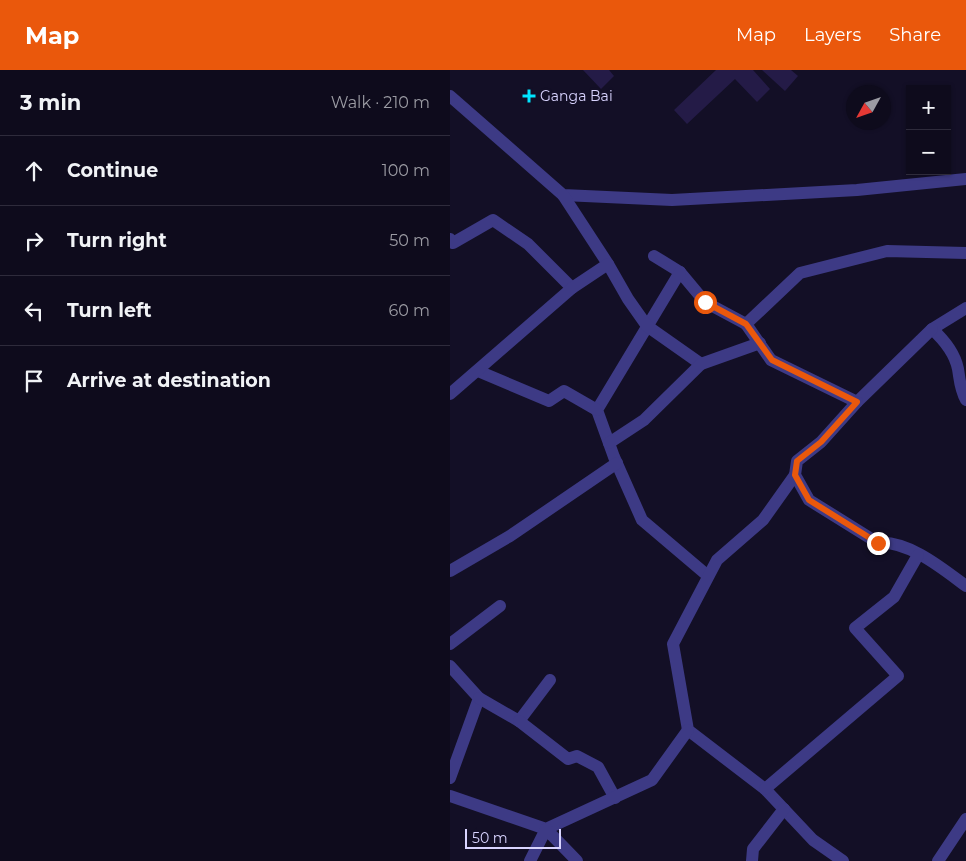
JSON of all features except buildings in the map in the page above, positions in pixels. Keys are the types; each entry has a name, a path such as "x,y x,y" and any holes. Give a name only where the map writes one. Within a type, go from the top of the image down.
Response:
{"street":[{"path":"450,96 563,195 608,264 628,300 647,326 702,364"},
{"path":"563,195 682,199 857,190 966,180"},
{"path":"451,243 493,220 528,244 572,288"},
{"path":"746,324 800,273 887,251 966,253"},
{"path":"654,256 680,272 705,302 746,324 772,360 857,402"},
{"path":"450,394 478,372 572,288 608,264"},
{"path":"597,410 680,272"},
{"path":"843,861 813,840 765,789 688,730 673,644 718,560 763,520 795,475 797,461 821,442 857,402 932,329 966,308"},
{"path":"932,329 943,339 957,367 959,388 966,400"},
{"path":"609,443 644,420 702,364 760,344"},
{"path":"478,372 549,401 564,391 597,410 617,463 642,520 708,576"},
{"path":"450,571 510,536 617,463"},
{"path":"795,475 809,500 878,543 892,541 935,563 966,586"},
{"path":"765,789 898,676 855,628 894,597 918,555"},
{"path":"450,644 500,606"},
{"path":"450,666 478,698 519,721 568,760 577,756 598,767 615,798"},
{"path":"519,721 550,680"},
{"path":"450,778 478,698"},
{"path":"530,861 546,829 652,780 688,730"},
{"path":"450,796 546,829 577,861"},
{"path":"752,861 753,849 784,809"},
{"path":"938,861 966,819"}],"place":[{"name":"Ganga Bai","path":"529,96"}],"route":[{"path":"705,302 746,324 772,360 857,402 821,442 797,461 795,475 809,500 878,543"}]}
